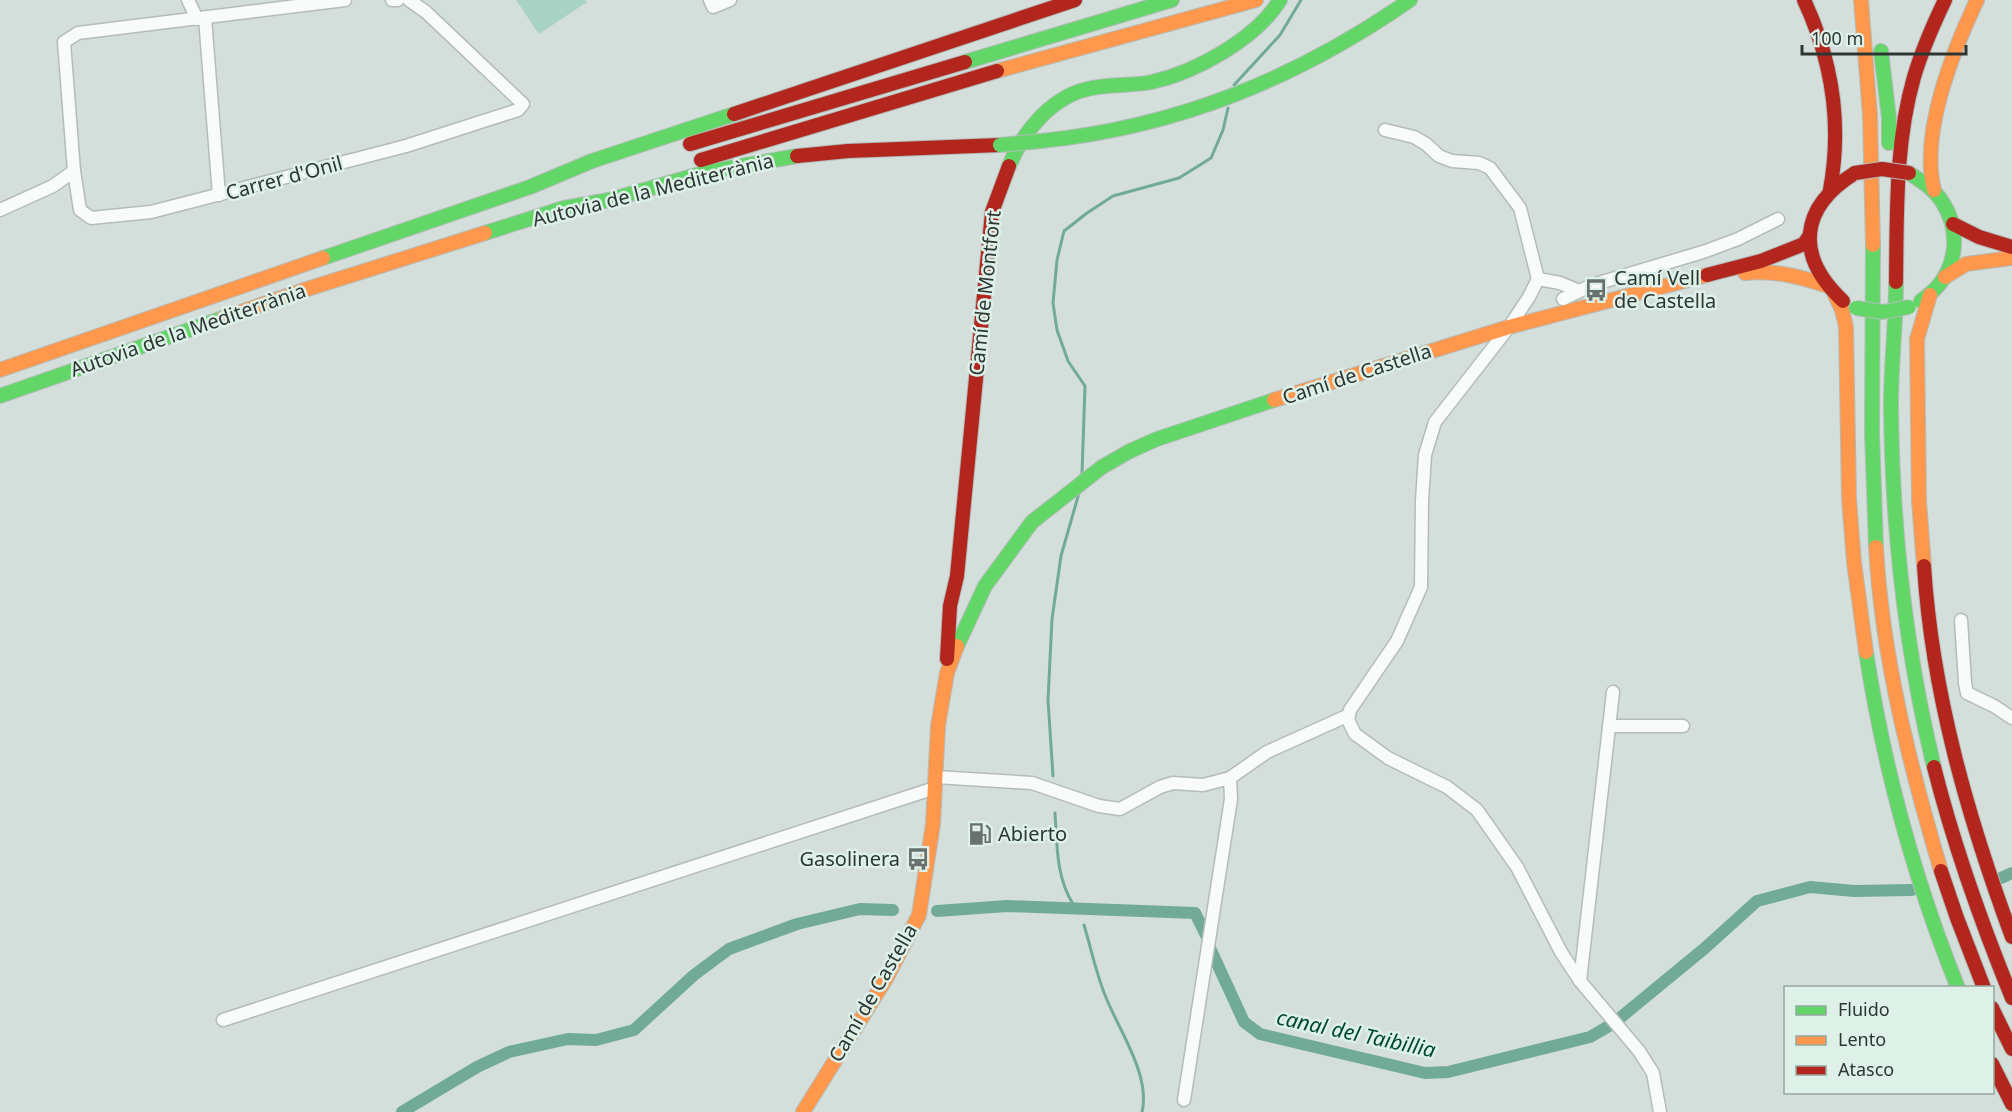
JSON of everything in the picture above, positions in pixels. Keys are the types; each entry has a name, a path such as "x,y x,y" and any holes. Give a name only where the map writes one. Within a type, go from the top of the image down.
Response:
{"main road":[{"name":"Autovia de la Mediterrània","path":"0,370 530,187 592,161 1075,0"},
{"path":"530,187 601,171 1172,0"},
{"path":"564,208 606,190 951,84 1256,0"},
{"name":"Camí de Montfort","path":"952,679 950,606 957,576 992,212 1010,158 1027,131 1046,111 1077,92 1109,85 1138,84 1169,78 1206,62 1246,35 1275,9 1280,0"},
{"name":"Autovia de la Mediterrània","path":"0,396 304,290 564,208 609,200 707,172 801,155 1041,141 1098,134 1180,114 1238,95 1289,73 1323,56 1410,0"},
{"path":"1804,0 1820,40 1833,106 1835,150 1830,190"},
{"path":"1861,0 1869,67 1872,145 1870,411 1876,555 1886,635 1910,758 1953,908 1984,986"},
{"path":"1944,0 1925,40 1908,93 1901,129 1896,322 1893,340 1891,410 1896,543 1906,628 1918,699 1946,812 1974,903 2012,998"},
{"path":"1934,190 1930,177 1939,102 1952,55 1977,0"},
{"path":"1879,33 1889,118 1892,224 1890,317 1893,340"},
{"path":"1945,277 1953,256 1953,224 1946,206 1934,190 1909,173 1876,168 1855,174 1830,190 1814,216 1810,236 1813,262 1842,310 1846,327 1849,496 1857,592 1868,670 1891,783 1917,880 1958,986"},
{"path":"1953,224 1979,237 2012,247"},
{"name":"Camí de Castella","path":"803,1112 887,977 919,915 928,866 938,760 946,742 952,679 961,634 985,586 1032,522 1102,467 1157,439 1304,390 1509,327 1761,261 1804,244 1810,236"},
{"path":"1830,290 1856,308 1888,312 1910,307 1930,295 1945,277 1966,264 2012,258"},
{"name":"Camí de Castella","path":"1692,280 1763,271 1789,273 1830,290"},
{"path":"1930,295 1917,339 1919,501 1925,587 1939,679 1964,795 1987,870 2012,937"},
{"name":"Camí de Castella","path":"952,679 960,667 987,604 1009,565 1043,514"},
{"path":"950,606 971,613 978,609 998,576 1009,565"},
{"path":"957,576 964,583 985,586"},
{"path":"957,576 971,613"},
{"path":"1994,1012 2012,1049"},
{"path":"1994,1068 2012,1104"}],"street":[{"path":"188,0 201,18 219,195"},
{"path":"201,18 345,0"},
{"path":"392,0 398,0"},
{"name":"Carrer d'Onil","path":"201,18 78,33 64,42 74,171 80,210 91,218 151,212 219,195 406,146 518,110 523,104 426,12 409,0"},
{"path":"712,3 730,0"},
{"path":"1385,130 1414,137 1439,156 1452,161 1479,164 1490,168 1520,208 1538,279 1509,327 1435,422 1425,455 1421,586 1397,641 1350,710 1348,720 1355,734 1388,758 1447,787 1477,810 1517,867 1561,952 1580,981 1644,1058 1653,1073 1659,1112"},
{"path":"0,210 53,186 74,171"},
{"path":"1563,299 1592,285 1712,249 1778,219"},
{"path":"1538,279 1560,283 1579,291"},
{"path":"1961,620 1967,693 1994,705 2012,718"},
{"path":"1580,981 1613,692"},
{"path":"223,1020 936,783 1032,783 1099,806 1120,809 1160,787 1173,783 1203,785 1230,778 1267,752 1349,715"},
{"path":"1610,726 1683,726"},
{"path":"1184,1100 1230,811 1230,778"}],"green space":[{"path":"516,0 585,0 587,2 539,34"}],"waterway":[{"path":"1234,85 1280,35 1301,0"},
{"path":"1082,474 1085,386 1068,361 1057,330 1053,303 1057,260 1064,231 1113,196 1179,178 1211,158 1223,130 1228,108"},
{"path":"1053,776 1048,700 1052,619 1061,556 1079,493"},
{"path":"1055,813 1060,872 1073,904"},
{"name":"canal del Taibillia","path":"2001,878 2012,873"},
{"name":"canal del Taibillia","path":"1620,1018 1705,948 1757,901 1810,887 1854,891 1912,890"},
{"name":"canal del Taibillia","path":"937,911 1007,906 1195,913 1208,939"},
{"name":"canal del Taibillia","path":"402,1112 477,1067 509,1052 568,1039 596,1040 634,1030 694,975 729,949 797,924 860,909 893,910"},
{"path":"1084,925 1102,987 1138,1068 1144,1098 1142,1112"},
{"name":"canal del Taibillia","path":"1210,948 1244,1022 1260,1034 1425,1073 1448,1072 1590,1037 1609,1026"}],"traffic: fast":[{"path":"965,62 1172,0"},
{"path":"1009,166 1032,127 1053,106 1065,98 1092,88 1152,82 1206,62 1224,52 1256,28 1280,0"},
{"path":"1041,141 1141,124 1188,111 1235,94 1324,53 1368,28 1410,0"},
{"path":"1881,51 1889,118 1889,143"},
{"path":"323,258 530,187 592,161 734,114"},
{"path":"1000,145 1041,141"},
{"path":"485,233 564,208 609,200 707,172 797,156"},
{"path":"1909,173 1938,196 1947,210 1953,232 1953,255 1950,266 1938,286 1921,301"},
{"path":"1873,245 1872,433 1876,547"},
{"path":"1896,282 1891,405 1897,542 1915,677 1934,767"},
{"path":"1856,308 1883,312 1909,307"},
{"path":"0,396 223,318"},
{"path":"957,646 985,586 1032,522 1102,467 1157,439 1274,400"},
{"path":"1866,652 1891,781 1902,823 1928,906 1957,986"}],"traffic: slow":[{"path":"997,71 1256,0"},
{"path":"1861,0 1870,116 1873,245"},
{"path":"1934,190 1931,143 1935,118 1949,68 1977,0"},
{"path":"223,318 485,233"},
{"path":"0,370 323,258"},
{"path":"1945,277 1966,264 2012,258"},
{"path":"1745,273 1785,274 1825,285"},
{"path":"1274,400 1509,327 1707,275"},
{"path":"1835,295 1846,327 1849,499 1854,562 1866,652"},
{"path":"1924,566 1919,501 1917,339 1930,295"},
{"path":"1876,547 1884,629 1899,711 1941,871"},
{"path":"803,1112 887,977 919,915 933,824 938,726 947,673 957,646"}],"traffic: jam":[{"path":"734,114 1075,0"},
{"path":"1804,0 1822,46 1832,93 1835,141 1830,190"},
{"path":"1896,282 1898,179 1903,127 1917,67 1945,0"},
{"path":"690,144 965,62"},
{"path":"701,160 997,71"},
{"path":"797,156 848,151 1000,145"},
{"path":"947,659 950,606 957,576 992,212 1009,166"},
{"path":"1855,173 1882,169 1909,173"},
{"path":"1843,301 1827,284 1817,267 1811,250 1810,233 1814,217 1823,201 1836,187 1855,173"},
{"path":"1953,224 1979,237 2012,247"},
{"path":"1707,275 1761,261 1804,244 1810,235"},
{"path":"1924,566 1928,614 1944,708 1967,801 2012,937"},
{"path":"1934,767 1969,884 2012,998"},
{"path":"1941,871 1983,986"},
{"path":"1994,1012 2012,1049"},
{"path":"1994,1068 2012,1104"}],"place":[{"name":"Camí Vell de Castella","path":"1596,290"},
{"name":"Abierto","path":"980,834"},
{"name":"Gasolinera","path":"918,859"}]}
